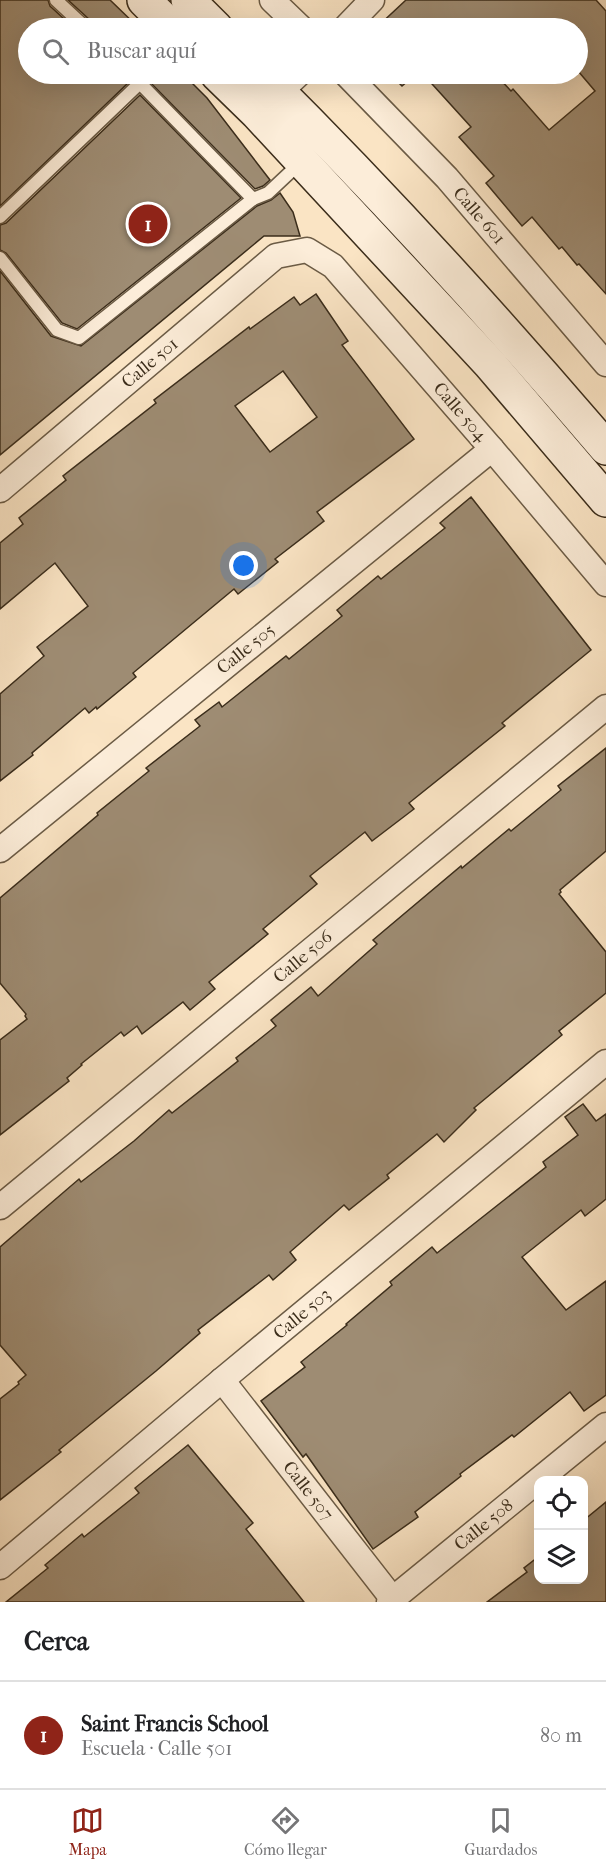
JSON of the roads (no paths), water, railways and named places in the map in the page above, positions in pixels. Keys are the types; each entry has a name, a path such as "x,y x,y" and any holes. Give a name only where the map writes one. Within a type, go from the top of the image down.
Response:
{"street":[{"path":"144,0 162,18"},
{"path":"188,0 206,18"},
{"path":"272,0 291,18"},
{"path":"355,18 372,0"},
{"path":"258,84 274,88 314,150 606,500"},
{"name":"Calle 601","path":"356,84 447,178 606,364"},
{"path":"314,150 519,346 606,448"},
{"name":"Calle 504","path":"307,250 333,266 606,584"},
{"name":"Calle 501","path":"0,490 276,256 307,250"},
{"name":"Calle 505","path":"0,850 492,449"},
{"name":"Calle 506","path":"0,1207 606,707"},
{"name":"Calle 503","path":"0,1567 606,1062"},
{"name":"Calle 507","path":"222,1380 392,1601"},
{"name":"Calle 508","path":"392,1601 606,1425"}],"lane":[{"path":"56,0 75,18"},
{"path":"0,217 129,84"},
{"path":"141,84 253,199"},
{"path":"0,258 57,330 79,338 253,199 268,193 314,150"}],"place":[{"name":"Saint Francis School","path":"148,224"}]}
